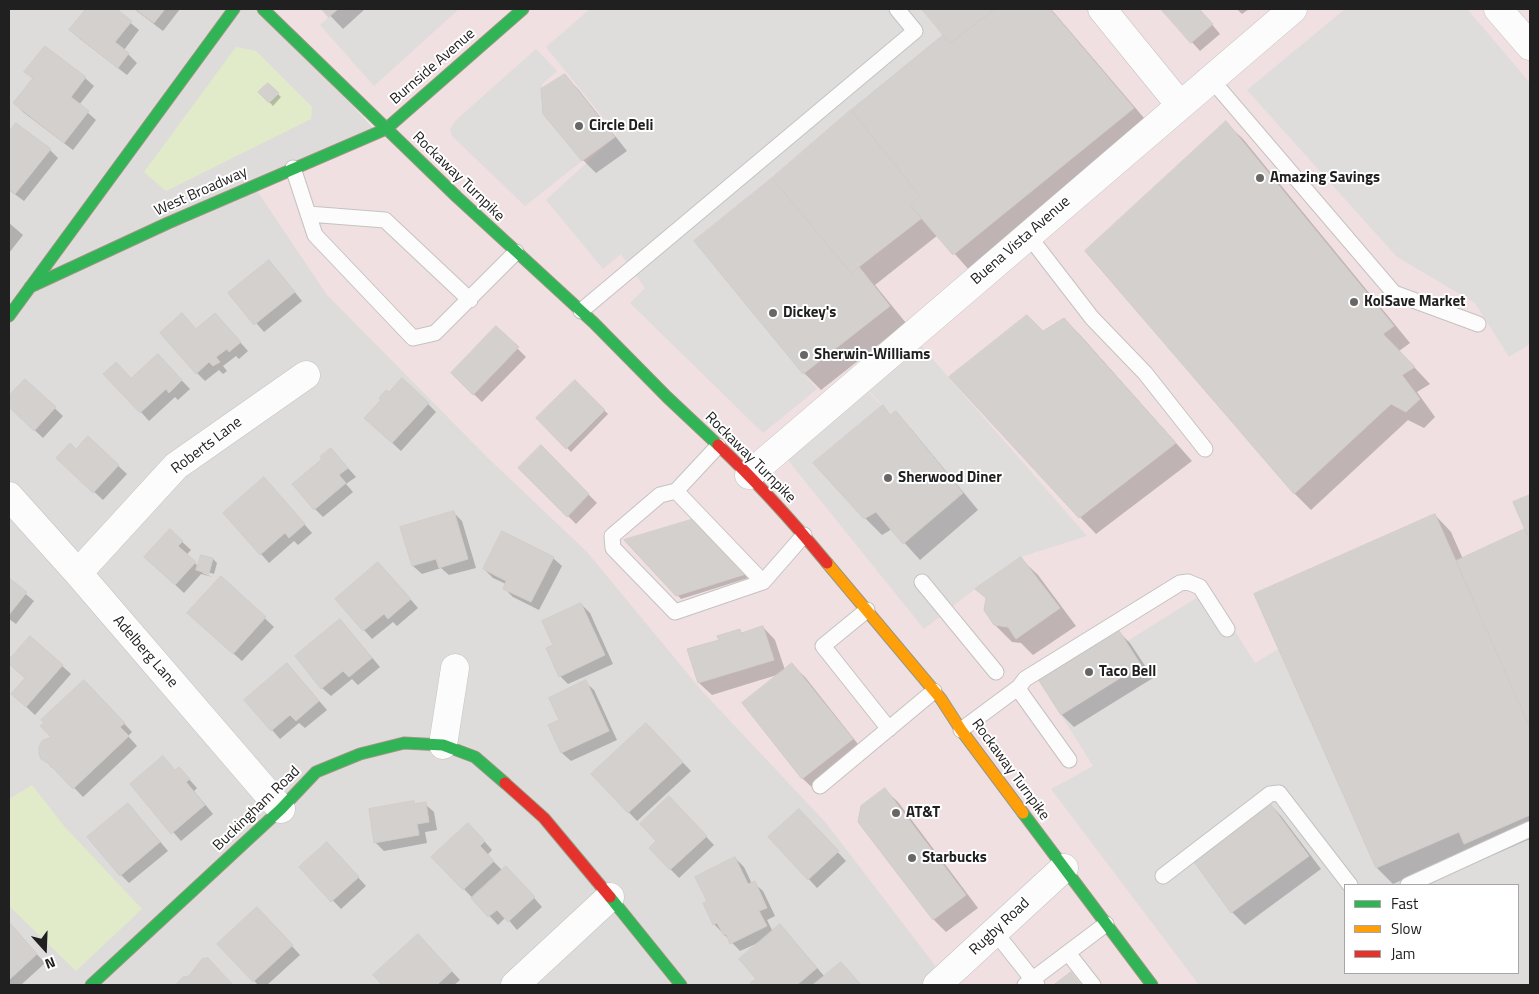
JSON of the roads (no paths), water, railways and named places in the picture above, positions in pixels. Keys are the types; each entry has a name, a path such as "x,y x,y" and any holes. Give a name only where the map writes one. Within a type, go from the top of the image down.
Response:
{"main road":[{"name":"West Broadway","path":"9,316 234,9"},
{"name":"Rockaway Turnpike","path":"263,9 516,252 581,311 749,475 804,536 934,691 961,730 1152,985"},
{"name":"Burnside Avenue","path":"386,128 523,9"},
{"name":"West Broadway","path":"30,287 168,223 386,128"},
{"name":"Buckingham Road","path":"91,985 281,809 316,772 360,754 404,744 443,745 475,757 544,818 681,985"}],"street":[{"path":"1102,9 1180,105"},
{"name":"Buena Vista Avenue","path":"749,475 1293,9"},
{"path":"1498,9 1530,45"},
{"name":"Roberts Lane","path":"78,573 176,466 306,375"},
{"name":"Adelberg Lane","path":"9,496 78,573 281,809"},
{"path":"443,745 455,668"},
{"name":"Rugby Road","path":"937,985 1064,868"},
{"path":"515,985 610,897"}],"lane":[{"path":"581,311 915,31 897,9"},
{"path":"1211,79 1394,293 1478,324"},
{"path":"293,168 315,235 413,338 435,333 516,252"},
{"path":"308,214 385,220 470,300"},
{"path":"1028,235 1092,318 1145,373 1205,450"},
{"path":"718,446 676,491 660,495 612,536 613,548 675,612 762,582 804,536"},
{"path":"676,491 762,582"},
{"path":"922,582 996,672"},
{"path":"961,730 1019,687 1032,674 1180,583 1188,582 1200,587 1227,629"},
{"path":"867,610 823,646 889,729"},
{"path":"1019,687 1021,694 1069,760"},
{"path":"820,786 934,691"},
{"path":"1163,876 1270,794 1280,793 1349,884"},
{"path":"1410,884 1530,829"},
{"path":"995,932 1032,983 1106,924"},
{"path":"1068,953 1093,985"}],"place":[{"name":"Circle Deli","path":"579,126"},
{"name":"Amazing Savings","path":"1260,178"},
{"name":"KolSave Market","path":"1354,302"},
{"name":"Dickey's","path":"773,313"},
{"name":"Sherwin-Williams","path":"804,355"},
{"name":"Sherwood Diner","path":"888,478"},
{"name":"Taco Bell","path":"1089,672"},
{"name":"AT&T","path":"896,813"},
{"name":"Starbucks","path":"912,858"}]}
